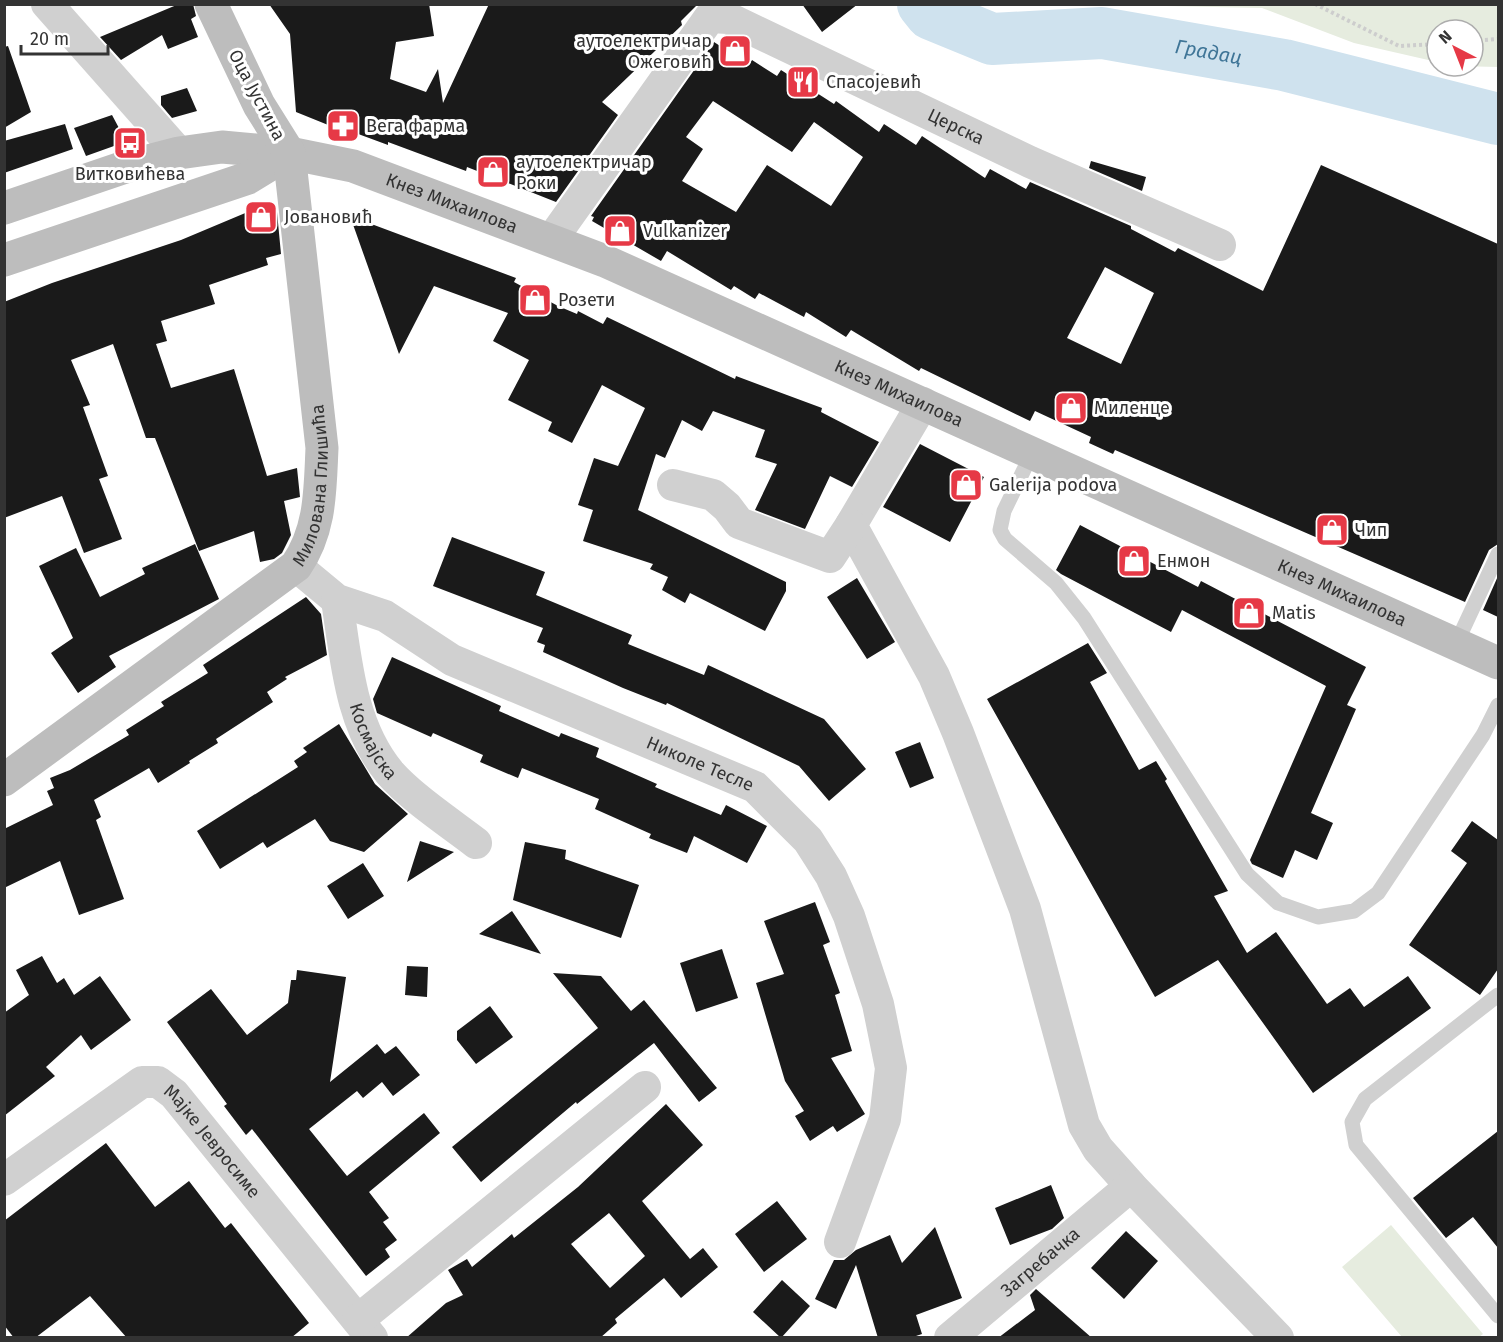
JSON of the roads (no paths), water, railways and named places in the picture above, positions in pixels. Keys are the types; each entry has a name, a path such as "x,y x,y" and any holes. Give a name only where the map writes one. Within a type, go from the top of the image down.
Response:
{"main road":[{"name":"Оца Јустина","path":"211,4 259,105 289,153"},
{"name":"Кнез Михаилова","path":"4,208 125,167 179,153 222,147 289,153 353,166 552,239 923,403 1498,663"},
{"path":"4,260 248,178 289,153"},
{"name":"Милована Глишића","path":"4,780 296,566 308,549 314,534 320,496 322,448 289,153"}],"street":[{"path":"47,4 179,153"},
{"name":"Церска","path":"552,239 710,17 730,11 1030,162 1220,245"},
{"path":"673,485 713,495 727,507 739,523 830,557 923,403"},
{"path":"850,525 934,676 962,744 1025,909 1084,1125 1098,1149 1131,1186 1278,1338"},
{"name":"Николе Тесле","path":"296,566 337,600 385,616 452,660 754,787 808,840 831,876 849,916 878,1004 891,1068 885,1119 840,1242"},
{"name":"Космајска","path":"337,600 349,680 362,726 374,748 391,774 476,843"},
{"name":"Мајке Јевросиме","path":"4,1180 142,1082 158,1082 174,1094 365,1329 645,1088"},
{"name":"Загребачка","path":"950,1338 1131,1186"}],"lane":[{"path":"1032,453 1004,511 1000,530 1005,538 1056,583 1084,618 1247,874 1278,903 1317,917 1354,911 1378,893 1484,735 1498,705"},
{"path":"1456,644 1498,554"},
{"path":"1498,995 1365,1100 1352,1122 1356,1145 1498,1316"}],"waterway":[{"name":"Градац","path":"923,4 931,14 992,39 1102,33 1284,65 1498,119"}],"place":[{"name":"аутоелектричар Ожеговић","path":"735,51"},
{"name":"Спасојевић","path":"803,82"},
{"name":"Вега фарма","path":"343,126"},
{"name":"Витковићева","path":"130,143"},
{"name":"аутоелектричар Роки","path":"493,172"},
{"name":"Јовановић","path":"261,217"},
{"name":"Vulkanizer","path":"620,231"},
{"name":"Розети","path":"535,300"},
{"name":"Миленце","path":"1071,408"},
{"name":"Galerija podova","path":"966,485"},
{"name":"Чип","path":"1332,530"},
{"name":"Енмон","path":"1134,561"},
{"name":"Matis","path":"1249,613"}]}
